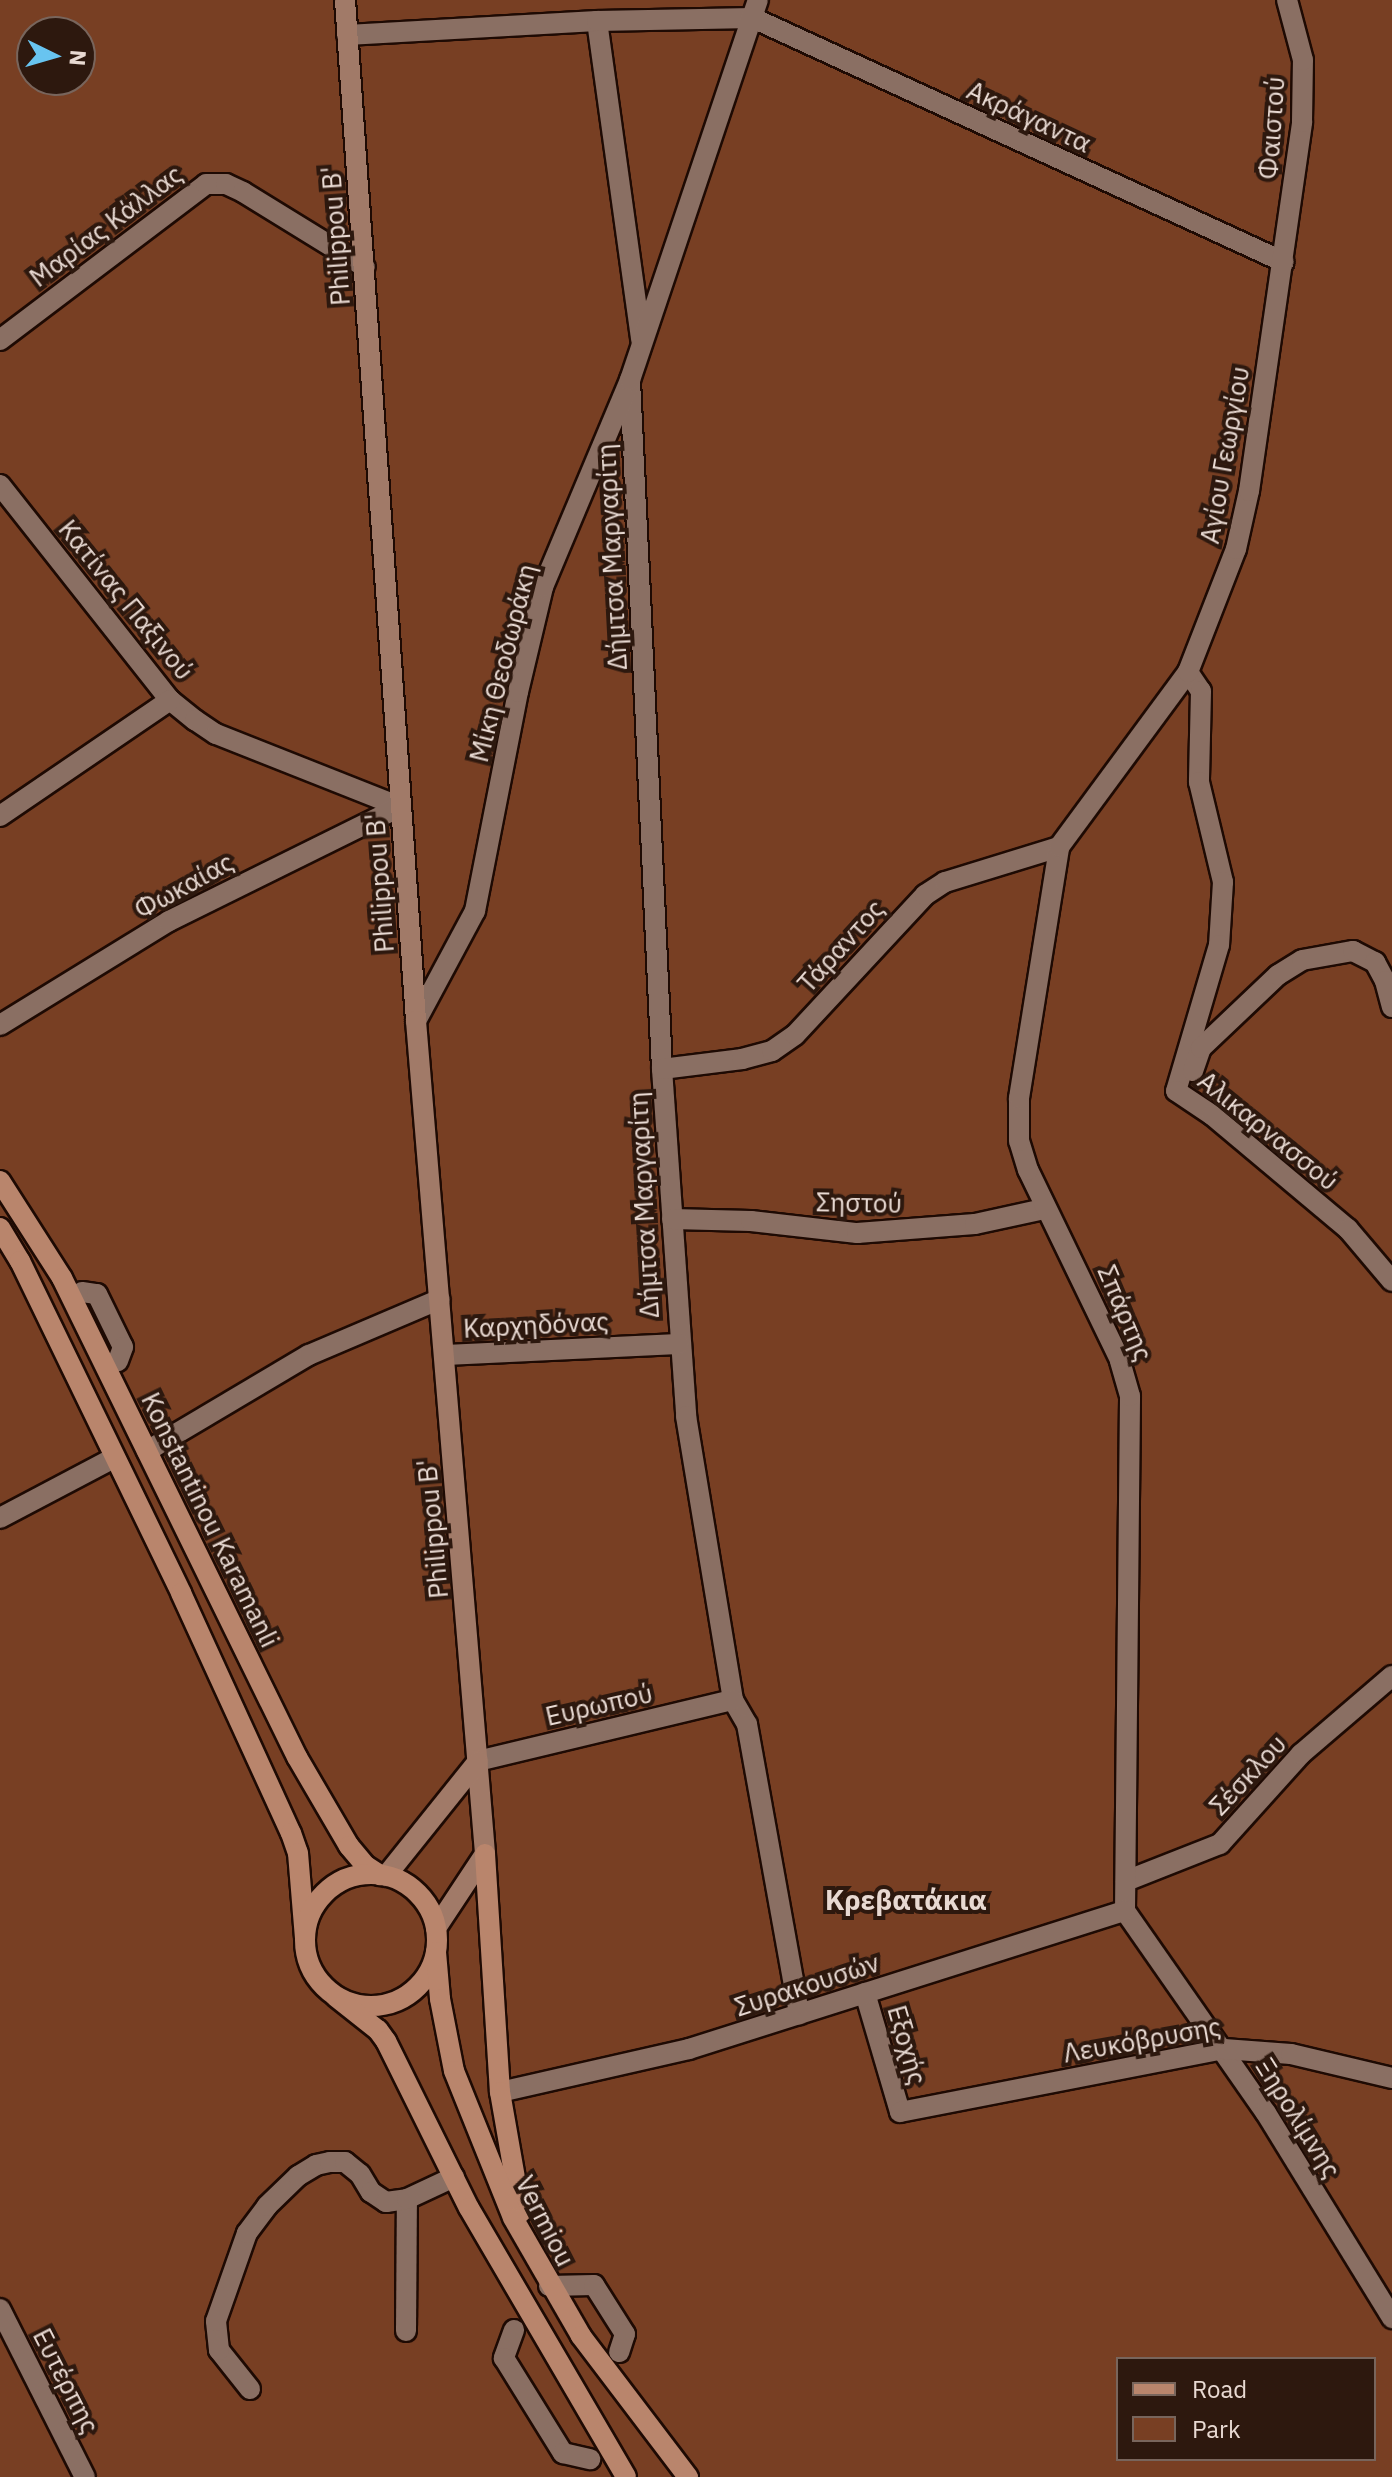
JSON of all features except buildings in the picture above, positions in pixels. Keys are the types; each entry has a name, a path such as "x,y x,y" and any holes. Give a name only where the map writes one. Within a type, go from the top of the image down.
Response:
{"main road":[{"name":"Philippou B'","path":"345,0 416,1021 485,1854"},
{"name":"Konstantinou Karamanli","path":"0,1181 62,1278 297,1757 349,1846 366,1866 383,1876"},
{"path":"0,1228 20,1261 181,1593 295,1843 302,1877 305,1938 312,1971 336,1997 378,2030 386,2041 454,2177 626,2477"},
{"path":"383,1876 478,1761"},
{"path":"436,1928 485,1854"},
{"path":"485,1854 500,2092 513,2185 528,2239 549,2286"},
{"path":"305,1938 313,1909 325,1893 350,1878 383,1876 416,1892 428,1908 436,1928 436,1952 421,1984 393,2003 369,2007 336,1997"},
{"name":"Vermiou","path":"436,1952 440,1999 460,2092 507,2206 549,2286 581,2336 688,2477"}],"street":[{"name":"Φαιστού","path":"1284,262 1304,95 1303,60 1287,0"},
{"path":"347,35 756,9"},
{"name":"Ακράγαντα","path":"756,9 1284,262"},
{"name":"Μίκη Θεοδωράκη","path":"416,1021 475,911 518,692 543,587 630,380 756,9"},
{"path":"597,21 642,344"},
{"name":"Μαρίας Κάλλας","path":"0,340 206,184 226,184 243,192 365,267"},
{"name":"Αγίου Γεωργίου","path":"1059,847 1188,672 1236,549 1249,491 1284,262"},
{"name":"Δήμτσα Μαργαρίτη","path":"630,380 662,1069 686,1416 733,1700 747,1724 799,2014"},
{"name":"Κατίνας Παξινού","path":"0,485 170,700 216,734 400,807"},
{"name":"Αλικαρνασσού","path":"1188,672 1201,691 1199,782 1223,882 1219,945 1176,1091 1212,1115 1348,1229 1392,1281"},
{"path":"0,816 170,700"},
{"name":"Φωκαίας","path":"0,1025 169,921 400,807"},
{"name":"Τάραντος","path":"662,1069 742,1059 772,1051 824,1005 925,895 945,882 1059,847"},
{"name":"Σπάρτης","path":"1059,847 1019,1098 1019,1141 1044,1209 1120,1360 1130,1396 1125,1911"},
{"path":"1185,1098 1201,1048 1278,975 1302,960 1353,951 1375,962 1385,981 1392,1007"},
{"name":"Σηστού","path":"672,1219 751,1221 857,1233 975,1224 1044,1209"},
{"path":"82,1292 97,1294 123,1347 118,1361"},
{"path":"147,1451 309,1355 440,1299"},
{"name":"Καρχηδόνας","path":"445,1355 679,1344"},
{"path":"0,1518 114,1458"},
{"name":"Σέσκλου","path":"1126,1881 1220,1844 1301,1754 1392,1676"},
{"name":"Ευρωπού","path":"478,1761 733,1700"},
{"name":"Συρακουσών","path":"500,2092 689,2049 1125,1911"},
{"name":"Ξηρολίμνης","path":"1125,1911 1224,2049 1392,2318"},
{"name":"Εξοχής","path":"865,1993 900,2112"},
{"name":"Λευκόβρυσης","path":"900,2112 1224,2049 1291,2054 1392,2078"},
{"path":"250,2389 219,2350 216,2321 247,2233 267,2206 298,2176 330,2162 345,2162 360,2174 371,2192 386,2202 407,2199 454,2177"},
{"path":"406,2331 407,2199"},
{"path":"549,2286 594,2285 625,2334 619,2352"},
{"name":"Ευτέρπης","path":"0,2309 85,2477"},
{"path":"514,2330 504,2358 563,2453 590,2459"}],"green space":[{"path":"0,0 1392,0 1392,2477 0,2477"}],"district":[{"name":"Κρεβατάκια","path":"906,1900"}]}
